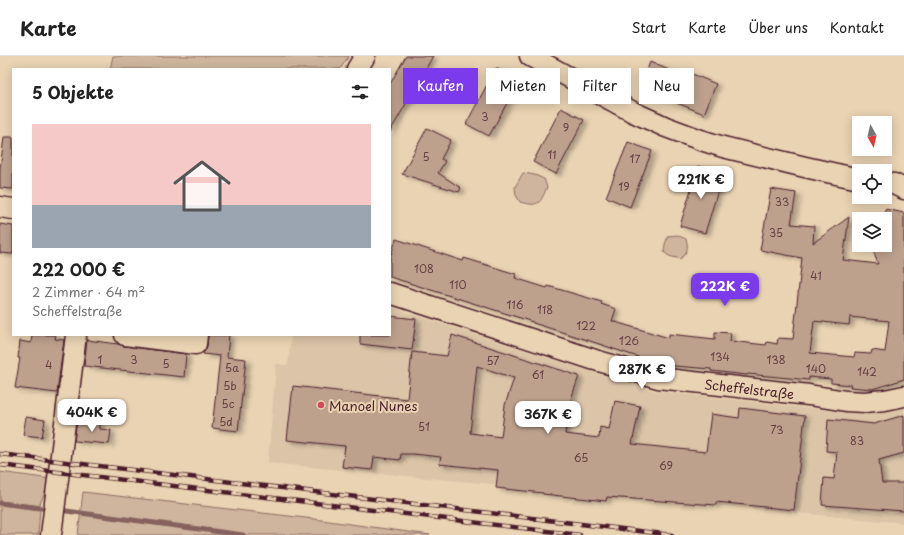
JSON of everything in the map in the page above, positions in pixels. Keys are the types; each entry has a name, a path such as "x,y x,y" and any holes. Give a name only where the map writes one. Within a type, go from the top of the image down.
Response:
{"street":[{"path":"358,68 365,56"},
{"path":"530,56 633,112 666,127 723,147 852,177"},
{"path":"892,184 904,189"},
{"path":"0,207 12,209"},
{"name":"Scheffelstraße","path":"391,293 596,360 658,378 809,395 852,402 878,401 904,396"},
{"path":"52,530 76,336"},
{"path":"133,336 196,344 197,336"}],"shaded area":[{"path":"113,56 349,56 341,68 110,68"},
{"path":"523,173 535,175 544,179 547,187 538,203 531,204 520,202 516,195 515,187"},
{"path":"677,235 686,239 687,245 686,252 680,259 669,256 664,252 668,236"},
{"path":"391,307 656,391 864,414 883,412 904,406 904,523 268,463 276,364 288,365 291,336 391,336"},
{"path":"0,472 51,479 39,506 0,501"},
{"path":"83,492 314,519 430,535 78,535"},
{"path":"0,505 40,510 38,535 0,535"}],"building":[{"path":"406,56 433,56 426,68 403,68 403,104 406,104 391,130 391,82"},
{"path":"650,62 664,68 648,68"},
{"path":"694,75 716,84 704,114 679,104 694,104"},
{"path":"486,87 486,104 506,104 489,136 466,124"},
{"path":"561,108 584,120 556,174 533,162"},
{"path":"427,128 451,140 441,159 445,161 438,173 461,188 459,192 402,174"},
{"path":"4,137 12,137 12,189 0,188 0,169"},
{"path":"628,142 652,151 630,207 606,197"},
{"path":"698,166 723,174 705,233 680,226"},
{"path":"771,189 796,193 791,224 814,226 813,243 849,217 843,260 878,264 874,252 892,252 892,212 885,212 885,209 904,213 904,379 872,389 850,387 851,385 831,383 831,379 809,377 809,380 747,375 711,371 711,369 662,365 391,277 391,255 396,239 463,261 464,258 516,274 515,278 602,302 601,304 616,309 612,321 669,338 669,334 715,339 715,332 731,333 730,341 766,345 767,342 777,344 778,338 793,339 802,258 760,250","holes":["850,317 889,321 885,352 872,350 871,354 855,353 854,357 810,353 814,321 849,325"]},
{"path":"0,224 12,226 12,254 0,253"},
{"path":"391,316 416,319 412,350 360,344 360,336 391,336"},
{"path":"452,335 579,376 570,402 565,434 599,438 600,427 609,429 615,401 640,406 632,444 706,452 711,414 739,418 740,408 805,416 794,510 716,502 716,505 607,497 606,501 496,488 498,470 439,464 441,457 413,454 401,454 400,460 374,457 372,470 342,467 345,446 287,440 293,386 407,399 412,352 447,356","holes":["477,366 514,378 505,405 501,437 470,433"]},
{"path":"32,336 56,336 55,339 64,340 57,393 15,388 20,358 18,358 20,341 31,343"},
{"path":"208,336 229,336 227,357 246,359 238,431 212,428 220,356 203,354 207,346"},
{"path":"87,340 186,354 184,377 84,366"},
{"path":"904,415 904,453 879,460 882,483 904,483 904,511 822,505 824,478 834,479 837,452 826,451 828,419 874,424"},
{"path":"26,417 45,420 42,437 23,435"},
{"path":"77,421 100,423 100,429 111,430 109,444 74,441"}],"waterway":[{"path":"0,503 51,509"},
{"path":"59,510 243,535"}],"railway":[{"path":"0,454 672,535"},
{"path":"0,465 580,535"}],"place":[{"name":"Manoel Nunes","path":"321,405"}]}
